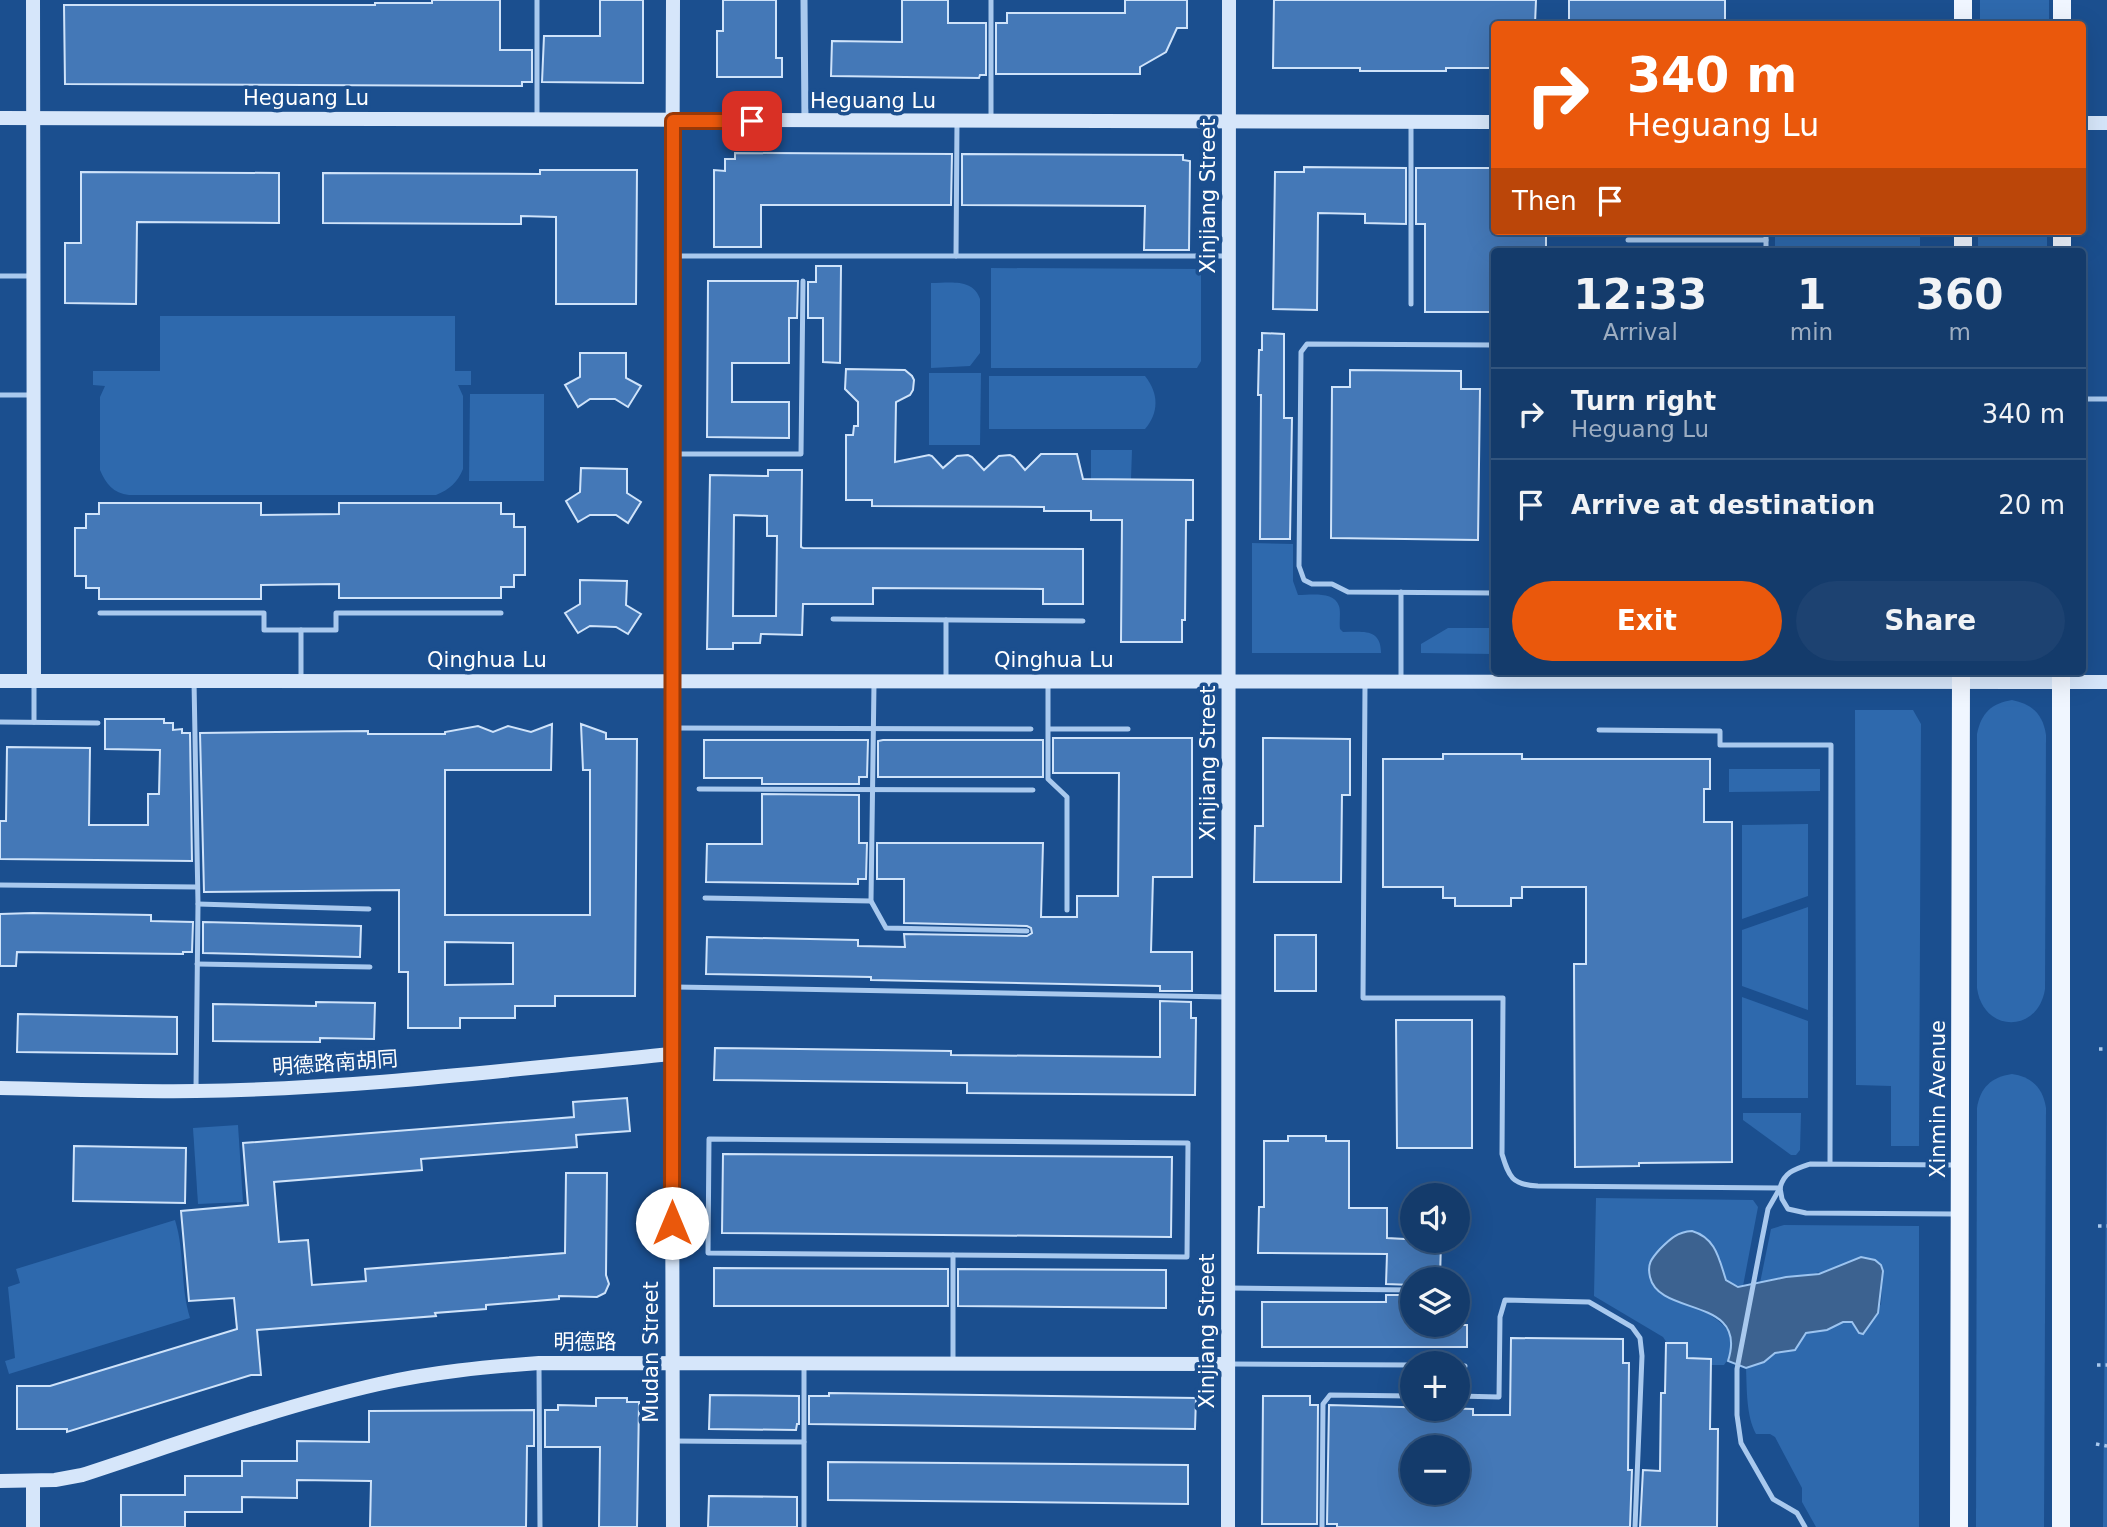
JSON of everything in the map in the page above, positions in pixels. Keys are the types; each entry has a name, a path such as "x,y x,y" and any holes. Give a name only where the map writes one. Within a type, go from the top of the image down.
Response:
{"main road":[{"path":"1963,0 1963,21"},
{"path":"2062,0 2062,21"},
{"name":"Xinmin Avenue","path":"1959,1527 1961,677"},
{"path":"2061,677 2061,1527"}],"street":[{"path":"33,0 34,681"},
{"name":"Mudan Street","path":"673,0 673,1527"},
{"path":"804,0 805,121"},
{"name":"Xinjiang Street","path":"1228,1527 1229,0"},
{"name":"Heguang Lu","path":"0,118 1491,122"},
{"path":"2086,122 2107,123"},
{"name":"Qinghua Lu","path":"0,681 1401,681 2061,677 2107,682"},
{"name":"明德路南胡同","path":"0,1088 196,1091 423,1078 672,1054"},
{"name":"明德路","path":"0,1481 33,1481 82,1475 315,1401 379,1384 484,1367 538,1363 1228,1364"},
{"path":"33,1481 33,1527"}],"lane":[{"path":"537,0 537,120"},
{"path":"990,122 991,0"},
{"path":"956,256 957,122"},
{"path":"1411,122 1411,304"},
{"path":"1766,235 1766,248"},
{"path":"1628,240 1766,240"},
{"path":"673,256 1229,256"},
{"path":"0,276 34,276"},
{"path":"672,453 801,454 803,281"},
{"path":"1491,345 1307,344 1301,352 1299,566 1304,580 1312,584 1332,584 1348,592 1491,593"},
{"path":"0,395 34,395"},
{"path":"2086,399 2107,399"},
{"path":"1401,592 1401,681"},
{"path":"100,613 264,613 264,631 336,630 336,613 501,612"},
{"path":"833,619 1083,621"},
{"path":"946,620 946,681"},
{"path":"301,630 301,681"},
{"path":"34,681 34,722"},
{"path":"194,681 198,904 196,1091"},
{"path":"874,681 871,901 886,928 1027,931"},
{"path":"1048,681 1048,779 1067,797 1067,910"},
{"path":"1365,681 1363,998 1503,998 1502,1154 1513,1181 1523,1186 1780,1188"},
{"path":"0,722 98,723"},
{"path":"671,728 1031,729"},
{"path":"1048,729 1128,729"},
{"path":"1599,730 1720,731 1720,745 1831,745 1830,1163"},
{"path":"699,789 1033,790"},
{"path":"0,885 197,887"},
{"path":"705,898 871,901"},
{"path":"198,904 369,909"},
{"path":"197,964 370,967"},
{"path":"671,987 1228,997"},
{"path":"709,1139 1188,1143 1187,1257 953,1255 708,1254 709,1139"},
{"path":"1805,1527 1797,1514 1773,1499 1741,1443 1737,1415 1737,1369 1768,1209 1782,1179 1790,1171 1810,1164 1960,1165"},
{"path":"1780,1188 1788,1209 1806,1213 1960,1214"},
{"path":"953,1255 953,1363"},
{"path":"1228,1288 1400,1290"},
{"path":"1470,1396 1499,1397 1500,1317 1505,1300 1590,1302 1632,1327 1640,1338 1642,1356 1635,1527"},
{"path":"538,1363 540,1527"},
{"path":"804,1363 804,1527"},
{"path":"1228,1364 1400,1365"},
{"path":"1322,1527 1323,1404 1330,1395 1400,1396"},
{"path":"672,1441 804,1442"}],"path":[{"path":"2099,1049 2107,1049"},
{"path":"2098,1226 2107,1226"},
{"path":"2097,1364 2107,1364"},
{"path":"2096,1444 2107,1446"}],"shaded area":[{"path":"1980,0 2049,0 2049,21 1980,21"},
{"path":"1775,235 1920,235 1920,248 1775,248"},
{"path":"1978,235 2047,235 2047,248 1978,248"},
{"path":"991,268 1201,269 1201,361 1197,368 991,368"},
{"path":"931,283 960,283 977,292 980,299 980,353 970,366 931,368"},
{"path":"160,316 455,316 455,371 471,371 471,385 458,385 463,396 461,474 453,485 436,495 129,495 114,490 100,470 100,397 105,386 93,385 93,371 160,371"},
{"path":"929,373 981,373 980,445 929,445"},
{"path":"989,376 1145,376 1153,389 1155,410 1145,429 989,429"},
{"path":"470,394 544,394 544,481 469,481"},
{"path":"1091,450 1132,450 1131,479 1091,479"},
{"path":"1252,543 1293,544 1293,581 1298,595 1322,595 1332,598 1339,606 1340,629 1343,632 1374,635 1378,639 1381,653 1252,653"},
{"path":"1448,628 1491,628 1491,654 1421,653 1421,644"},
{"path":"2012,700 2035,711 2042,721 2046,735 2045,989 2040,1004 2032,1014 2011,1022 1999,1020 1989,1013 1981,1003 1977,988 1977,734 1981,720 1989,710"},
{"path":"1855,710 1913,710 1921,724 1919,1146 1891,1146 1891,1086 1856,1085"},
{"path":"1729,769 1820,769 1820,791 1729,792"},
{"path":"1808,824 1808,896 1742,919 1742,825"},
{"path":"1808,907 1808,1010 1742,986 1742,930"},
{"path":"1742,997 1808,1021 1808,1098 1742,1098"},
{"path":"2012,1074 2031,1081 2039,1089 2046,1108 2044,1527 1976,1527 1977,1108 1984,1089 1992,1081"},
{"path":"2107,1080 2107,1527 2103,1527"},
{"path":"1743,1113 1801,1113 1800,1150 1796,1155 1791,1155 1743,1120"},
{"path":"238,1125 243,1202 198,1204 193,1128"},
{"path":"1596,1198 1753,1200 1758,1207 1743,1286 1729,1281 1720,1258 1674,1235 1649,1264 1657,1290 1698,1308 1724,1326 1731,1337 1732,1350 1724,1365 1711,1365 1711,1359 1678,1353 1663,1337 1594,1296"},
{"path":"175,1220 190,1318 9,1374 5,1361 15,1358 8,1287 20,1283 16,1269"},
{"path":"1784,1225 1919,1226 1919,1527 1816,1527 1802,1502 1802,1488 1775,1437 1770,1434 1756,1434 1749,1410 1746,1368 1764,1362 1775,1353 1791,1351 1806,1333 1852,1322 1859,1333 1881,1304 1883,1271 1827,1271 1760,1283 1771,1229"},
{"path":"1692,1231 1711,1244 1726,1280 1738,1287 1786,1277 1819,1274 1861,1257 1875,1260 1883,1271 1878,1313 1863,1334 1859,1333 1852,1322 1843,1322 1827,1330 1806,1333 1795,1350 1775,1353 1764,1362 1746,1368 1728,1361 1731,1340 1726,1326 1715,1316 1669,1298 1657,1289 1650,1277 1651,1262 1660,1249 1674,1237"}],"building":[{"path":"432,0 500,0 500,50 532,50 532,82 522,82 522,86 65,84 64,5 375,5 432,3"},
{"path":"600,0 643,0 643,83 542,82 544,36 600,36"},
{"path":"723,0 776,0 776,58 782,58 782,77 717,77 717,31 723,31"},
{"path":"902,0 948,0 948,23 986,23 986,75 980,75 979,78 831,76 832,41 902,42"},
{"path":"1125,0 1187,0 1187,28 1177,28 1166,52 1140,67 1140,74 996,74 996,23 1007,23 1007,13 1125,13"},
{"path":"1274,0 1536,0 1535,21 1491,21 1491,68 1360,71 1360,68 1273,68"},
{"path":"1569,0 1725,0 1725,21 1569,21"},
{"path":"735,153 952,154 951,205 761,205 761,247 714,247 714,170 725,171 725,159 735,159"},
{"path":"962,154 1183,155 1183,160 1190,161 1189,250 1144,250 1145,206 962,205"},
{"path":"1304,167 1406,168 1406,224 1365,223 1365,214 1318,213 1317,310 1273,309 1275,172 1304,172"},
{"path":"1416,168 1491,168 1491,235 1546,235 1546,248 1491,248 1491,312 1425,312 1425,224 1416,224"},
{"path":"540,170 637,170 636,304 556,304 556,217 521,216 521,224 323,223 323,173 540,174"},
{"path":"81,172 279,173 279,223 137,222 136,304 65,303 65,243 81,243"},
{"path":"816,266 841,266 840,363 823,362 823,318 808,318 808,282 816,282"},
{"path":"708,281 798,281 797,318 789,318 789,363 732,363 732,402 789,402 789,438 707,437"},
{"path":"1262,333 1284,334 1284,418 1292,418 1290,539 1260,539 1261,395 1258,395"},
{"path":"580,353 626,353 626,378 641,386 628,407 615,399 590,399 578,407 565,385 580,377"},
{"path":"846,369 905,370 912,376 913,390 910,395 896,402 895,462 929,455 943,468 957,456 968,455 984,470 999,456 1010,455 1025,470 1041,454 1077,454 1083,479 1193,480 1193,520 1186,520 1185,620 1182,620 1182,642 1121,642 1122,520 1091,520 1091,511 1044,511 1044,507 872,506 872,500 846,500 846,435 853,435 854,426 858,426 858,402 845,389"},
{"path":"1350,370 1461,371 1461,389 1480,389 1478,540 1331,538 1332,387 1350,387"},
{"path":"581,468 627,469 627,493 641,502 628,523 616,515 590,515 578,522 566,501 580,492"},
{"path":"768,470 802,470 803,548 1083,549 1083,604 1043,604 1043,589 873,588 873,604 803,604 802,635 761,634 760,643 733,643 733,649 707,649 710,475 768,476","holes":["734,515 767,516 767,536 777,536 776,616 733,616"]},
{"path":"99,503 261,503 261,515 339,514 339,503 501,503 501,514 514,514 514,527 525,527 525,575 514,575 514,587 501,587 501,598 339,598 339,584 261,585 261,599 99,599 99,588 86,588 86,576 75,576 75,528 86,528 86,514 99,514"},
{"path":"580,580 627,581 626,605 641,614 628,634 616,627 590,626 578,633 565,613 580,604"},
{"path":"105,719 164,719 164,723 173,723 173,730 182,729 182,733 190,733 192,861 0,859 0,821 6,821 7,747 90,748 89,825 148,825 148,794 159,794 160,750 105,749"},
{"path":"552,724 551,770 445,770 445,915 590,915 590,770 583,770 581,724 606,733 606,739 637,739 635,996 555,996 555,1006 515,1006 515,1018 460,1018 460,1028 408,1028 408,972 399,972 399,890 204,892 200,733 368,731 368,734 445,734 478,726 493,732 508,726 531,732","holes":["445,942 513,943 513,984 445,985"]},
{"path":"1053,738 1192,738 1192,877 1153,877 1151,952 1192,952 1192,991 1160,991 1160,986 706,974 707,937 858,940 858,946 905,947 904,934 1027,936 1032,933 1027,926 904,923 904,879 877,879 877,843 1043,843 1041,917 1077,917 1077,896 1118,896 1119,773 1053,773"},
{"path":"1263,738 1350,739 1350,795 1342,795 1341,882 1254,882 1255,826 1263,826"},
{"path":"704,740 868,740 867,777 859,777 859,784 762,784 762,778 704,778"},
{"path":"1043,740 1043,777 878,777 878,741"},
{"path":"1443,754 1522,754 1522,759 1710,759 1710,789 1704,789 1704,822 1732,822 1732,1162 1575,1167 1574,964 1586,964 1586,887 1522,887 1522,898 1511,898 1511,906 1455,906 1455,898 1443,898 1443,887 1383,887 1383,759 1443,759"},
{"path":"762,794 859,795 859,843 867,843 866,879 858,879 858,884 706,882 707,844 762,844"},
{"path":"0,914 151,915 151,921 193,922 192,952 17,952 16,966 0,966"},
{"path":"203,922 361,926 360,957 203,953"},
{"path":"1275,935 1316,935 1316,991 1275,991"},
{"path":"1160,1001 1191,1002 1191,1018 1196,1018 1195,1095 967,1093 967,1083 714,1080 715,1048 951,1051 951,1055 1160,1057"},
{"path":"316,1002 375,1003 374,1039 320,1038 320,1042 213,1041 213,1004 316,1006"},
{"path":"18,1014 177,1017 177,1054 17,1052"},
{"path":"1396,1020 1472,1020 1472,1148 1397,1148"},
{"path":"627,1098 630,1131 576,1135 577,1147 421,1159 422,1170 274,1182 279,1242 308,1240 312,1285 366,1281 365,1269 565,1253 566,1173 607,1173 606,1275 609,1284 605,1293 597,1297 559,1296 559,1299 486,1305 486,1309 435,1313 436,1316 257,1330 261,1375 251,1375 67,1432 67,1429 17,1429 17,1386 50,1386 237,1329 234,1298 189,1301 181,1211 248,1205 243,1143 574,1117 573,1102"},
{"path":"1288,1136 1326,1136 1326,1141 1349,1141 1349,1208 1387,1208 1387,1238 1400,1239 1400,1253 1441,1253 1440,1267 1400,1267 1400,1285 1386,1284 1387,1254 1258,1253 1259,1207 1264,1207 1264,1141 1288,1141"},
{"path":"74,1146 186,1148 185,1203 73,1201"},
{"path":"723,1154 1172,1157 1171,1237 722,1233"},
{"path":"714,1268 948,1269 948,1306 714,1306"},
{"path":"958,1269 1166,1270 1166,1308 958,1306"},
{"path":"1386,1295 1400,1295 1400,1337 1467,1337 1467,1347 1262,1347 1262,1302 1386,1302"},
{"path":"1511,1338 1623,1339 1623,1363 1629,1363 1628,1470 1632,1470 1630,1527 1337,1527 1337,1524 1327,1524 1329,1405 1400,1407 1400,1421 1470,1421 1470,1409 1473,1409 1473,1415 1510,1415"},
{"path":"1666,1343 1687,1343 1687,1358 1711,1359 1710,1429 1718,1429 1717,1527 1640,1527 1643,1470 1660,1471 1661,1393 1665,1393"},
{"path":"829,1393 1196,1398 1195,1429 809,1424 809,1396 829,1396"},
{"path":"710,1395 799,1396 799,1424 796,1430 709,1429"},
{"path":"1263,1396 1310,1396 1310,1405 1318,1405 1317,1524 1262,1524"},
{"path":"596,1398 627,1398 627,1402 639,1402 637,1527 599,1527 600,1447 545,1447 545,1410 558,1410 558,1405 596,1406"},
{"path":"534,1410 534,1446 527,1446 526,1527 370,1527 371,1481 297,1480 297,1498 242,1497 242,1512 185,1512 185,1527 121,1527 121,1495 185,1495 185,1476 242,1476 242,1461 297,1461 297,1441 369,1442 369,1411"},
{"path":"828,1462 1188,1465 1188,1504 828,1500"},
{"path":"709,1496 797,1497 797,1527 708,1527"}],"route":[{"path":"672,1223 673,121 752,121"}]}
